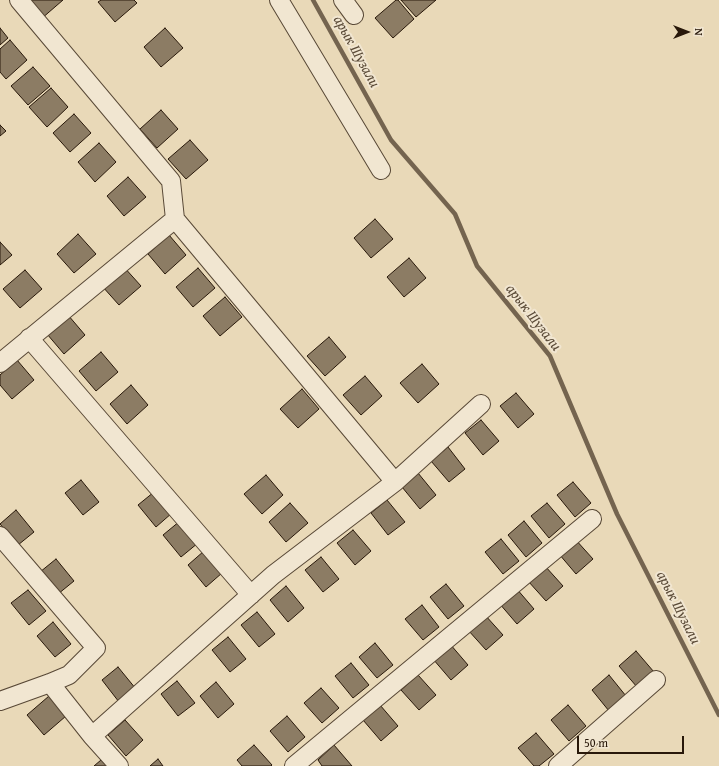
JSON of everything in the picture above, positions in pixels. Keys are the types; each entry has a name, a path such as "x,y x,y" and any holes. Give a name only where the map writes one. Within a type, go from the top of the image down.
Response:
{"street":[{"path":"19,0 171,182 175,219 395,482"},
{"path":"279,0 381,170"},
{"path":"344,0 354,15"},
{"path":"3,354 29,338 175,219"},
{"path":"29,338 251,595"},
{"path":"92,736 273,575 395,482 481,404"},
{"path":"294,766 592,519"},
{"path":"0,536 96,648 69,675 0,700"},
{"path":"558,766 656,680"},
{"path":"50,683 92,736 119,766"}],"building":[{"path":"25,0 63,0 41,19"},
{"path":"101,0 134,0 137,3 115,22 98,2"},
{"path":"396,0 398,0 414,19 393,38 375,18"},
{"path":"401,0 436,0 416,17"},
{"path":"0,28 8,38 0,45"},
{"path":"165,28 183,48 161,67 144,47"},
{"path":"10,40 27,60 6,79 0,72 0,49"},
{"path":"33,67 50,86 28,105 11,86"},
{"path":"51,88 68,107 47,127 29,107"},
{"path":"161,110 178,129 157,148 140,129"},
{"path":"74,114 91,133 70,152 53,133"},
{"path":"0,125 6,131 0,136"},
{"path":"190,140 208,160 186,179 168,159"},
{"path":"99,143 116,162 95,182 78,162"},
{"path":"128,177 146,197 124,216 107,196"},
{"path":"375,219 393,239 371,258 354,238"},
{"path":"78,234 96,254 74,273 57,254"},
{"path":"169,235 186,255 165,274 148,254"},
{"path":"0,242 12,255 0,265"},
{"path":"409,258 426,278 404,297 387,277"},
{"path":"123,266 141,286 119,305 102,286"},
{"path":"198,268 215,288 193,307 176,287"},
{"path":"25,270 42,289 20,308 3,289"},
{"path":"225,297 242,317 220,336 203,316"},
{"path":"68,315 85,335 64,354 47,334"},
{"path":"329,337 346,357 325,376 307,356"},
{"path":"101,352 118,372 96,391 79,371"},
{"path":"17,360 34,380 12,399 0,385 0,375"},
{"path":"422,364 439,384 418,403 400,383"},
{"path":"365,376 382,396 361,415 343,395"},
{"path":"131,385 148,405 127,424 110,404"},
{"path":"302,389 319,409 298,428 280,409"},
{"path":"516,393 534,414 518,428 500,406"},
{"path":"481,420 499,441 483,455 465,433"},
{"path":"448,447 465,469 449,482 431,461"},
{"path":"418,473 436,495 420,509 402,487"},
{"path":"266,475 283,495 262,514 244,494"},
{"path":"81,480 99,502 83,515 65,493"},
{"path":"573,482 591,503 575,517 557,495"},
{"path":"154,492 172,513 156,527 138,505"},
{"path":"387,500 405,522 388,535 371,513"},
{"path":"290,503 308,523 286,542 269,522"},
{"path":"547,503 565,524 549,538 531,516"},
{"path":"16,510 34,532 18,545 0,524"},
{"path":"180,521 198,543 181,557 163,535"},
{"path":"524,521 542,543 526,557 508,535"},
{"path":"353,530 371,551 355,565 337,543"},
{"path":"501,539 519,561 503,574 485,552"},
{"path":"575,539 593,559 576,574 559,554"},
{"path":"204,551 222,573 206,587 188,565"},
{"path":"321,557 339,579 323,592 305,570"},
{"path":"56,559 74,581 58,594 40,572"},
{"path":"545,566 563,586 546,601 528,581"},
{"path":"446,584 464,606 448,619 430,597"},
{"path":"286,586 304,608 288,622 270,600"},
{"path":"516,588 534,609 517,624 499,603"},
{"path":"28,590 46,611 29,625 11,603"},
{"path":"422,605 439,627 423,640 405,619"},
{"path":"257,612 275,634 259,647 241,625"},
{"path":"485,615 503,635 486,650 468,630"},
{"path":"53,622 71,644 55,657 37,636"},
{"path":"228,637 246,659 230,672 212,650"},
{"path":"375,643 393,665 377,678 359,657"},
{"path":"450,644 468,665 451,680 433,659"},
{"path":"636,651 654,672 637,687 619,666"},
{"path":"351,663 369,685 353,698 335,676"},
{"path":"118,667 136,689 119,702 102,680"},
{"path":"418,675 436,695 419,710 401,690"},
{"path":"609,675 626,696 609,711 592,690"},
{"path":"177,681 195,703 178,716 161,694"},
{"path":"216,682 234,704 218,718 200,696"},
{"path":"321,688 339,708 322,723 304,703"},
{"path":"49,696 66,716 44,735 27,715"},
{"path":"380,705 398,726 381,741 363,720"},
{"path":"568,705 586,726 569,741 551,720"},
{"path":"287,716 305,737 288,752 270,731"},
{"path":"125,720 143,740 126,756 108,735"},
{"path":"536,733 554,754 539,766 534,766 518,748"},
{"path":"254,745 272,765 271,766 242,766 237,760"},
{"path":"334,745 352,766 322,766 318,760"},
{"path":"158,759 163,766 150,766"},
{"path":"101,760 107,766 94,766"}],"waterway":[{"name":"арык Шузали","path":"313,0 391,140 455,214 477,266 550,356 617,514 719,715"}]}
